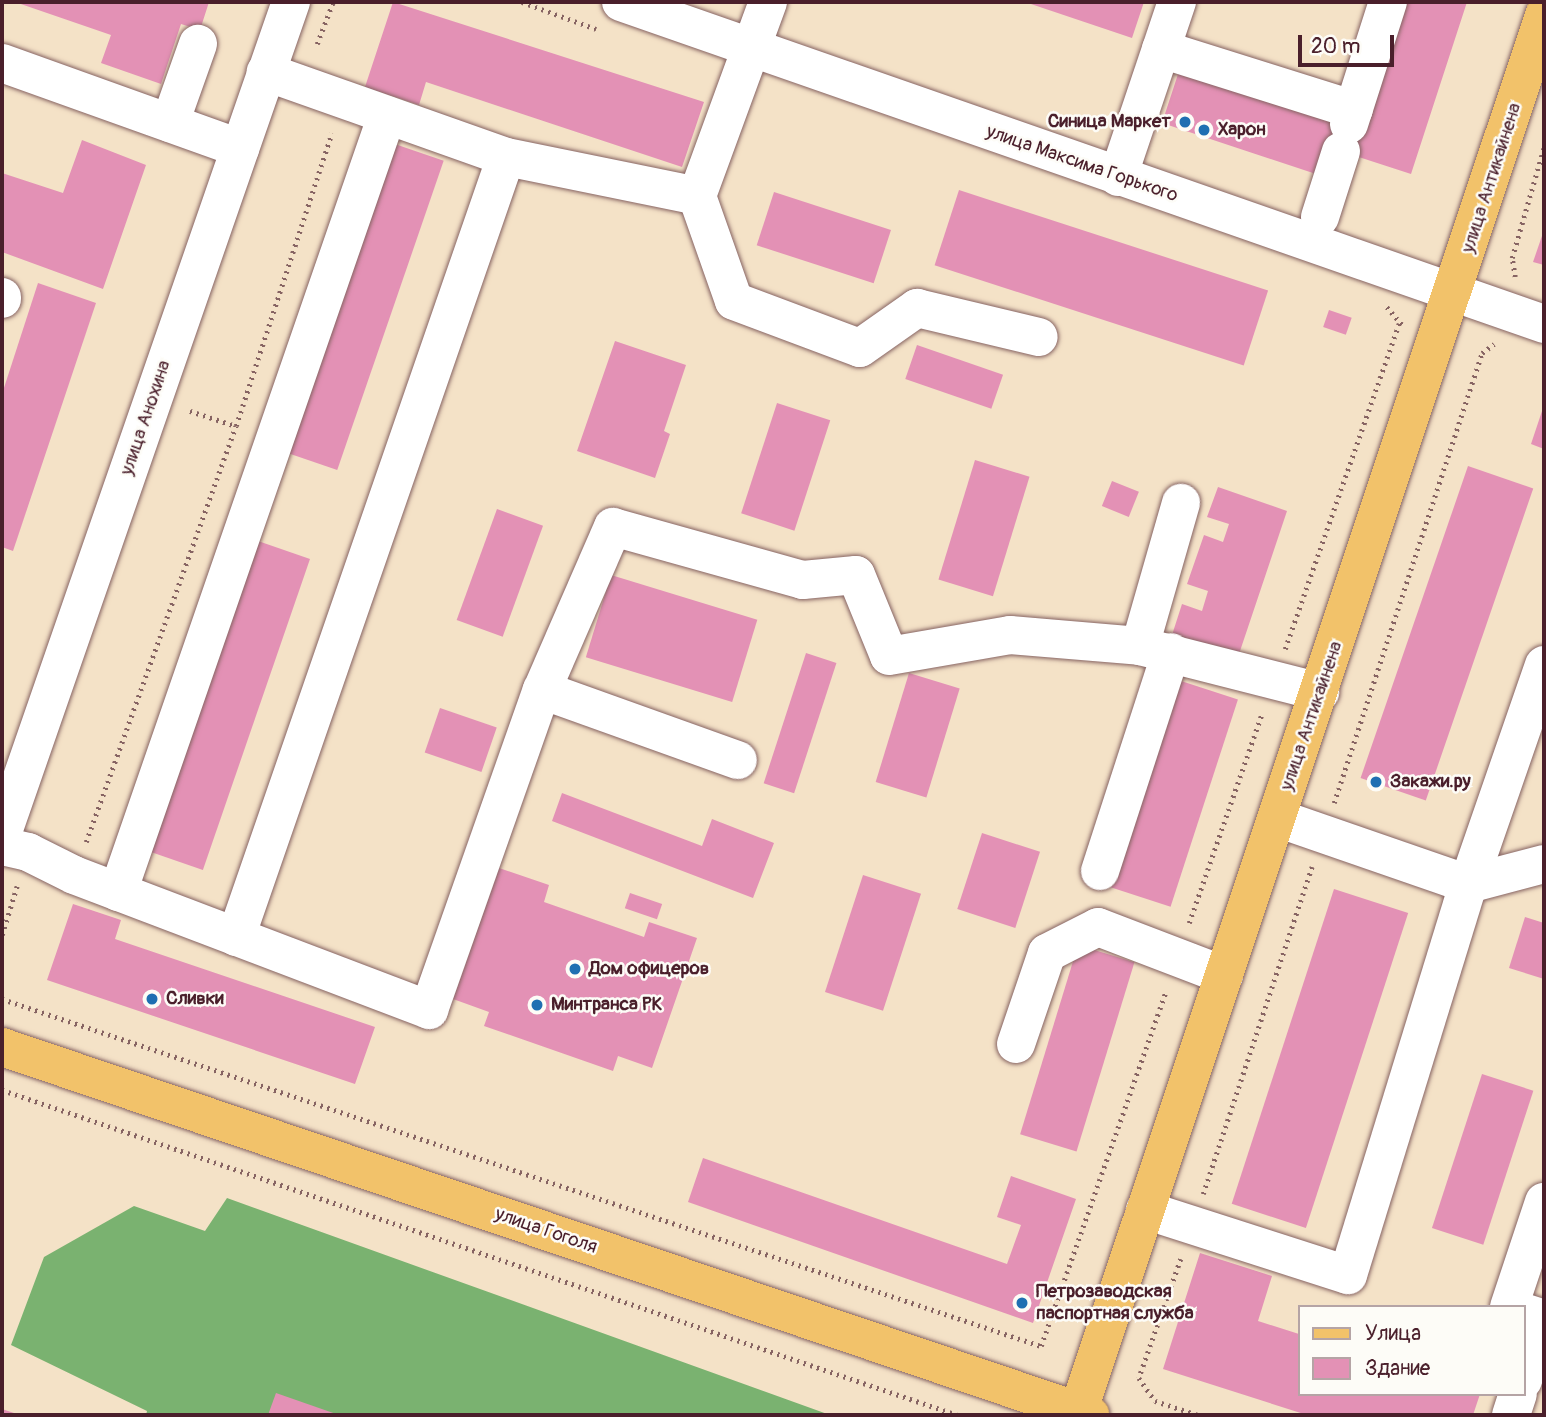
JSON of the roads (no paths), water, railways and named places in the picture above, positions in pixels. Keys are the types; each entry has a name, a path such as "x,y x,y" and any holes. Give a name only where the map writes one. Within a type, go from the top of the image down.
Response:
{"main road":[{"name":"улица Антикайнена","path":"1082,1414 1145,1210 1454,294 1544,15"},
{"name":"улица Гоголя","path":"2,1047 1082,1414"}],"street":[{"name":"улица Анохина","path":"2,835 291,2"},
{"name":"улица Максима Горького","path":"621,2 1544,324"},
{"path":"768,2 698,196 734,301 860,348 917,308 1039,337"},
{"path":"1118,177 1177,2"},
{"path":"1320,217 1388,2"},
{"path":"170,123 198,44"},
{"path":"1161,48 1348,128"},
{"path":"2,63 240,148"},
{"path":"266,72 506,157 698,196"},
{"path":"118,892 387,115"},
{"path":"236,937 506,157"},
{"path":"1100,871 1155,649 1181,503"},
{"path":"2,846 28,852 74,875 429,1010 542,690 613,527 803,580 856,575 888,656 1010,635 1155,649 1273,683 1320,692"},
{"path":"1145,1210 1192,1225 1344,1291 1468,884 1544,665"},
{"path":"542,690 737,760"},
{"path":"1277,818 1322,837 1468,884 1544,864"},
{"path":"1016,1044 1047,953 1098,927 1224,975"},
{"path":"1510,1305 1544,1202"},
{"path":"1525,1313 1544,1319 1525,1375"},
{"path":"1525,1382 1544,1390"},
{"path":"1511,1415 1517,1396"}],"place":[{"name":"Синица Маркет","path":"1185,122"},
{"name":"Харон","path":"1204,130"},
{"name":"Закажи.ру","path":"1376,782"},
{"name":"Дом офицеров","path":"575,969"},
{"name":"Сливки","path":"152,999"},
{"name":"Минтранса РК","path":"537,1005"},
{"name":"Петрозаводская паспортная служба","path":"1022,1303"}]}
